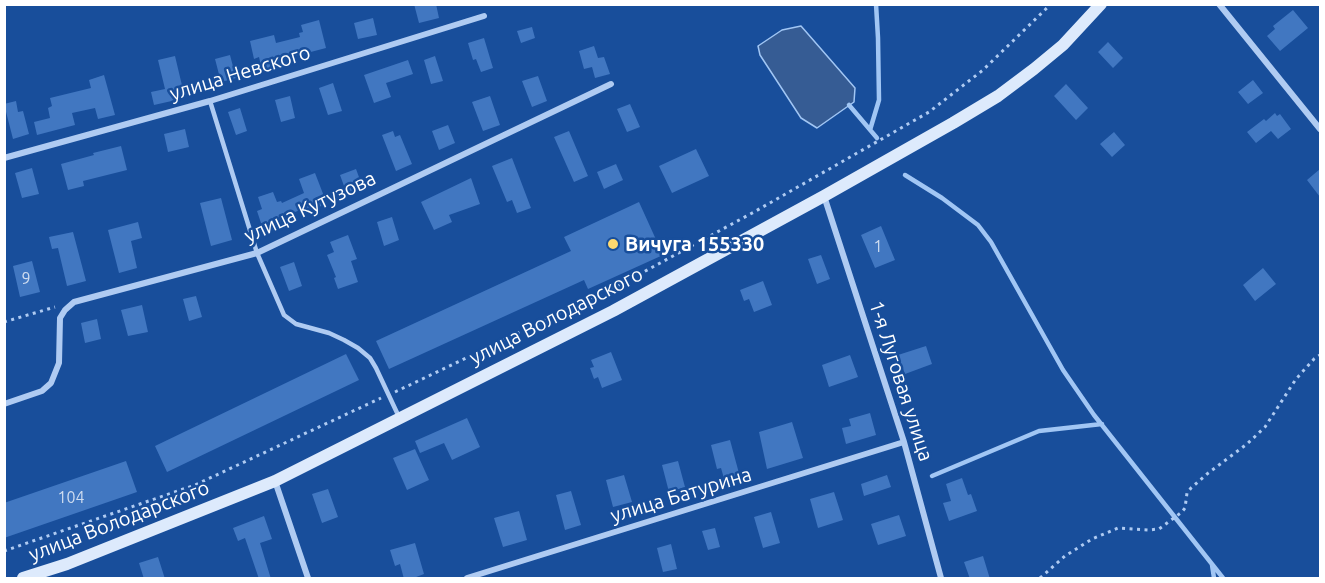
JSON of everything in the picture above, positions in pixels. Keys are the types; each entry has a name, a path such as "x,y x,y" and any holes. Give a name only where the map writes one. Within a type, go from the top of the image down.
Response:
{"main road":[{"name":"улица Володарского","path":"23,579 67,564 275,481 613,311 824,196 998,96 1062,45 1101,4"}],"street":[{"path":"1219,4 1320,129"},
{"name":"улица Невского","path":"4,159 210,100 484,16"},
{"name":"улица Кутузова","path":"74,302 256,253 611,84"},
{"name":"1-я Луговая улица","path":"824,196 904,442 941,579"},
{"path":"4,404 42,391 51,384 59,363 60,318 74,302"},
{"name":"улица Батурина","path":"467,579 904,442"},
{"path":"275,481 308,579"}],"lane":[{"path":"210,100 256,253 284,315 297,324 329,333 358,348 370,358 399,418"}],"path":[{"path":"4,550 195,485 627,281 754,212 929,112 983,70 1051,4"},
{"path":"4,322 74,302"},
{"path":"1040,579 1065,556 1092,539 1118,528 1159,529 1182,512 1185,508 1187,493 1191,488 1265,427 1296,379 1320,355"}],"water":[{"path":"801,26 855,88 854,102 817,128 801,118 760,55 758,46 782,30"}],"building":[{"path":"414,4 436,4 439,18 419,23"},
{"path":"1293,10 1308,28 1280,51 1267,36 1275,29 1273,26"},
{"path":"373,18 377,35 358,39 354,23"},
{"path":"319,20 326,48 280,60 281,65 262,70 259,57 254,59 250,41 274,35 276,43 300,37 299,33 303,32 301,25"},
{"path":"532,27 535,38 521,43 517,31"},
{"path":"484,38 493,68 481,72 476,59 473,60 468,43"},
{"path":"1108,42 1123,58 1113,68 1098,52"},
{"path":"594,46 598,58 604,57 610,74 595,78 592,67 584,69 579,51"},
{"path":"230,55 236,78 221,82 215,59"},
{"path":"175,56 185,98 154,105 151,92 165,89 158,60"},
{"path":"435,56 443,81 431,84 424,60"},
{"path":"408,60 413,74 386,83 391,97 374,103 364,75"},
{"path":"104,75 115,115 98,119 95,108 72,113 75,125 37,135 34,122 50,118 48,108 52,106 50,98 91,88 89,80"},
{"path":"538,76 547,101 532,107 522,81"},
{"path":"1253,80 1263,93 1248,104 1238,92"},
{"path":"333,83 342,111 328,115 319,88"},
{"path":"1066,84 1088,108 1076,120 1054,96"},
{"path":"290,96 295,118 281,122 275,100"},
{"path":"490,96 500,125 483,131 472,102"},
{"path":"16,101 18,112 23,111 29,134 13,139 4,104"},
{"path":"630,104 640,127 627,132 617,109"},
{"path":"240,108 247,131 236,135 228,112"},
{"path":"1275,113 1277,116 1280,114 1291,129 1278,139 1271,131 1256,143 1247,132"},
{"path":"448,125 455,143 439,150 432,131"},
{"path":"185,129 189,147 168,152 164,134"},
{"path":"393,131 395,137 400,135 412,164 396,171 382,135"},
{"path":"569,131 588,176 574,182 554,137"},
{"path":"1114,132 1125,145 1112,157 1100,144"},
{"path":"121,146 127,170 83,181 84,186 68,190 61,164"},
{"path":"696,149 709,176 672,193 659,166"},
{"path":"512,158 531,208 517,213 512,200 507,202 492,166"},
{"path":"616,164 623,180 604,189 597,172"},
{"path":"32,168 39,194 22,198 15,173"},
{"path":"356,169 363,188 347,194 340,175"},
{"path":"1320,169 1320,197 1307,180"},
{"path":"315,173 327,204 310,210 306,208 281,217 282,222 263,229 257,211 262,209 258,197 273,192 277,202 282,203 304,193 299,179"},
{"path":"471,178 480,204 449,215 452,222 434,230 421,202"},
{"path":"221,198 232,240 211,246 200,203"},
{"path":"639,202 663,255 588,289 584,280 389,369 376,341 571,251 564,237"},
{"path":"392,217 399,240 384,246 377,222"},
{"path":"138,222 142,238 131,241 137,268 119,273 108,230"},
{"path":"881,226 895,260 875,268 861,235"},
{"path":"73,232 86,281 67,286 58,248 52,249 49,237"},
{"path":"348,235 357,259 351,261 358,282 338,289 327,255 334,252 330,242"},
{"path":"821,255 830,279 817,284 808,259"},
{"path":"32,261 40,292 20,297 13,266"},
{"path":"294,262 302,286 289,291 280,267"},
{"path":"1263,268 1276,284 1255,301 1243,285"},
{"path":"763,281 772,305 754,312 749,299 744,301 740,290"},
{"path":"196,296 202,317 189,321 183,299"},
{"path":"142,305 148,332 128,336 121,310"},
{"path":"97,319 101,339 85,343 81,323"},
{"path":"926,346 932,364 905,374 898,355"},
{"path":"611,352 622,380 602,388 598,377 594,379 590,368 594,367 591,360"},
{"path":"346,354 359,380 167,472 155,446"},
{"path":"850,355 858,377 829,387 822,365"},
{"path":"870,413 876,435 846,444 842,428 851,426 849,419"},
{"path":"467,418 480,447 452,460 444,443 420,453 415,441"},
{"path":"792,422 803,458 767,469 759,432"},
{"path":"730,440 740,477 725,482 721,468 717,469 711,445"},
{"path":"415,449 429,480 407,490 393,458"},
{"path":"126,461 137,492 4,538 4,503"},
{"path":"678,461 685,487 669,492 662,465"},
{"path":"624,475 632,502 613,507 606,480"},
{"path":"887,475 891,487 864,496 861,484"},
{"path":"962,478 977,511 949,521 943,503 951,501 946,484"},
{"path":"328,489 338,517 322,523 312,494"},
{"path":"571,491 581,525 565,530 556,495"},
{"path":"834,492 843,520 818,528 810,499"},
{"path":"519,511 527,540 503,547 494,518"},
{"path":"771,512 780,543 763,548 754,517"},
{"path":"899,515 906,536 878,545 871,524"},
{"path":"264,516 272,539 260,543 271,579 259,579 245,538 238,541 233,528"},
{"path":"715,528 720,547 708,550 702,531"},
{"path":"415,543 424,574 404,579 400,564 395,566 390,550"},
{"path":"671,544 677,569 663,572 657,548"},
{"path":"983,556 990,579 970,579 964,562"},
{"path":"158,557 165,579 144,579 139,563"}],"waterway":[{"path":"870,130 879,100 876,4"},
{"path":"849,105 877,138"},
{"path":"905,175 942,198 978,225 991,242 1063,370 1094,415 1223,578"},
{"path":"932,476 1039,431 1102,424"},
{"path":"1212,565 1214,578"}],"place":[{"name":"Вичуга 155330","path":"613,244"}]}
